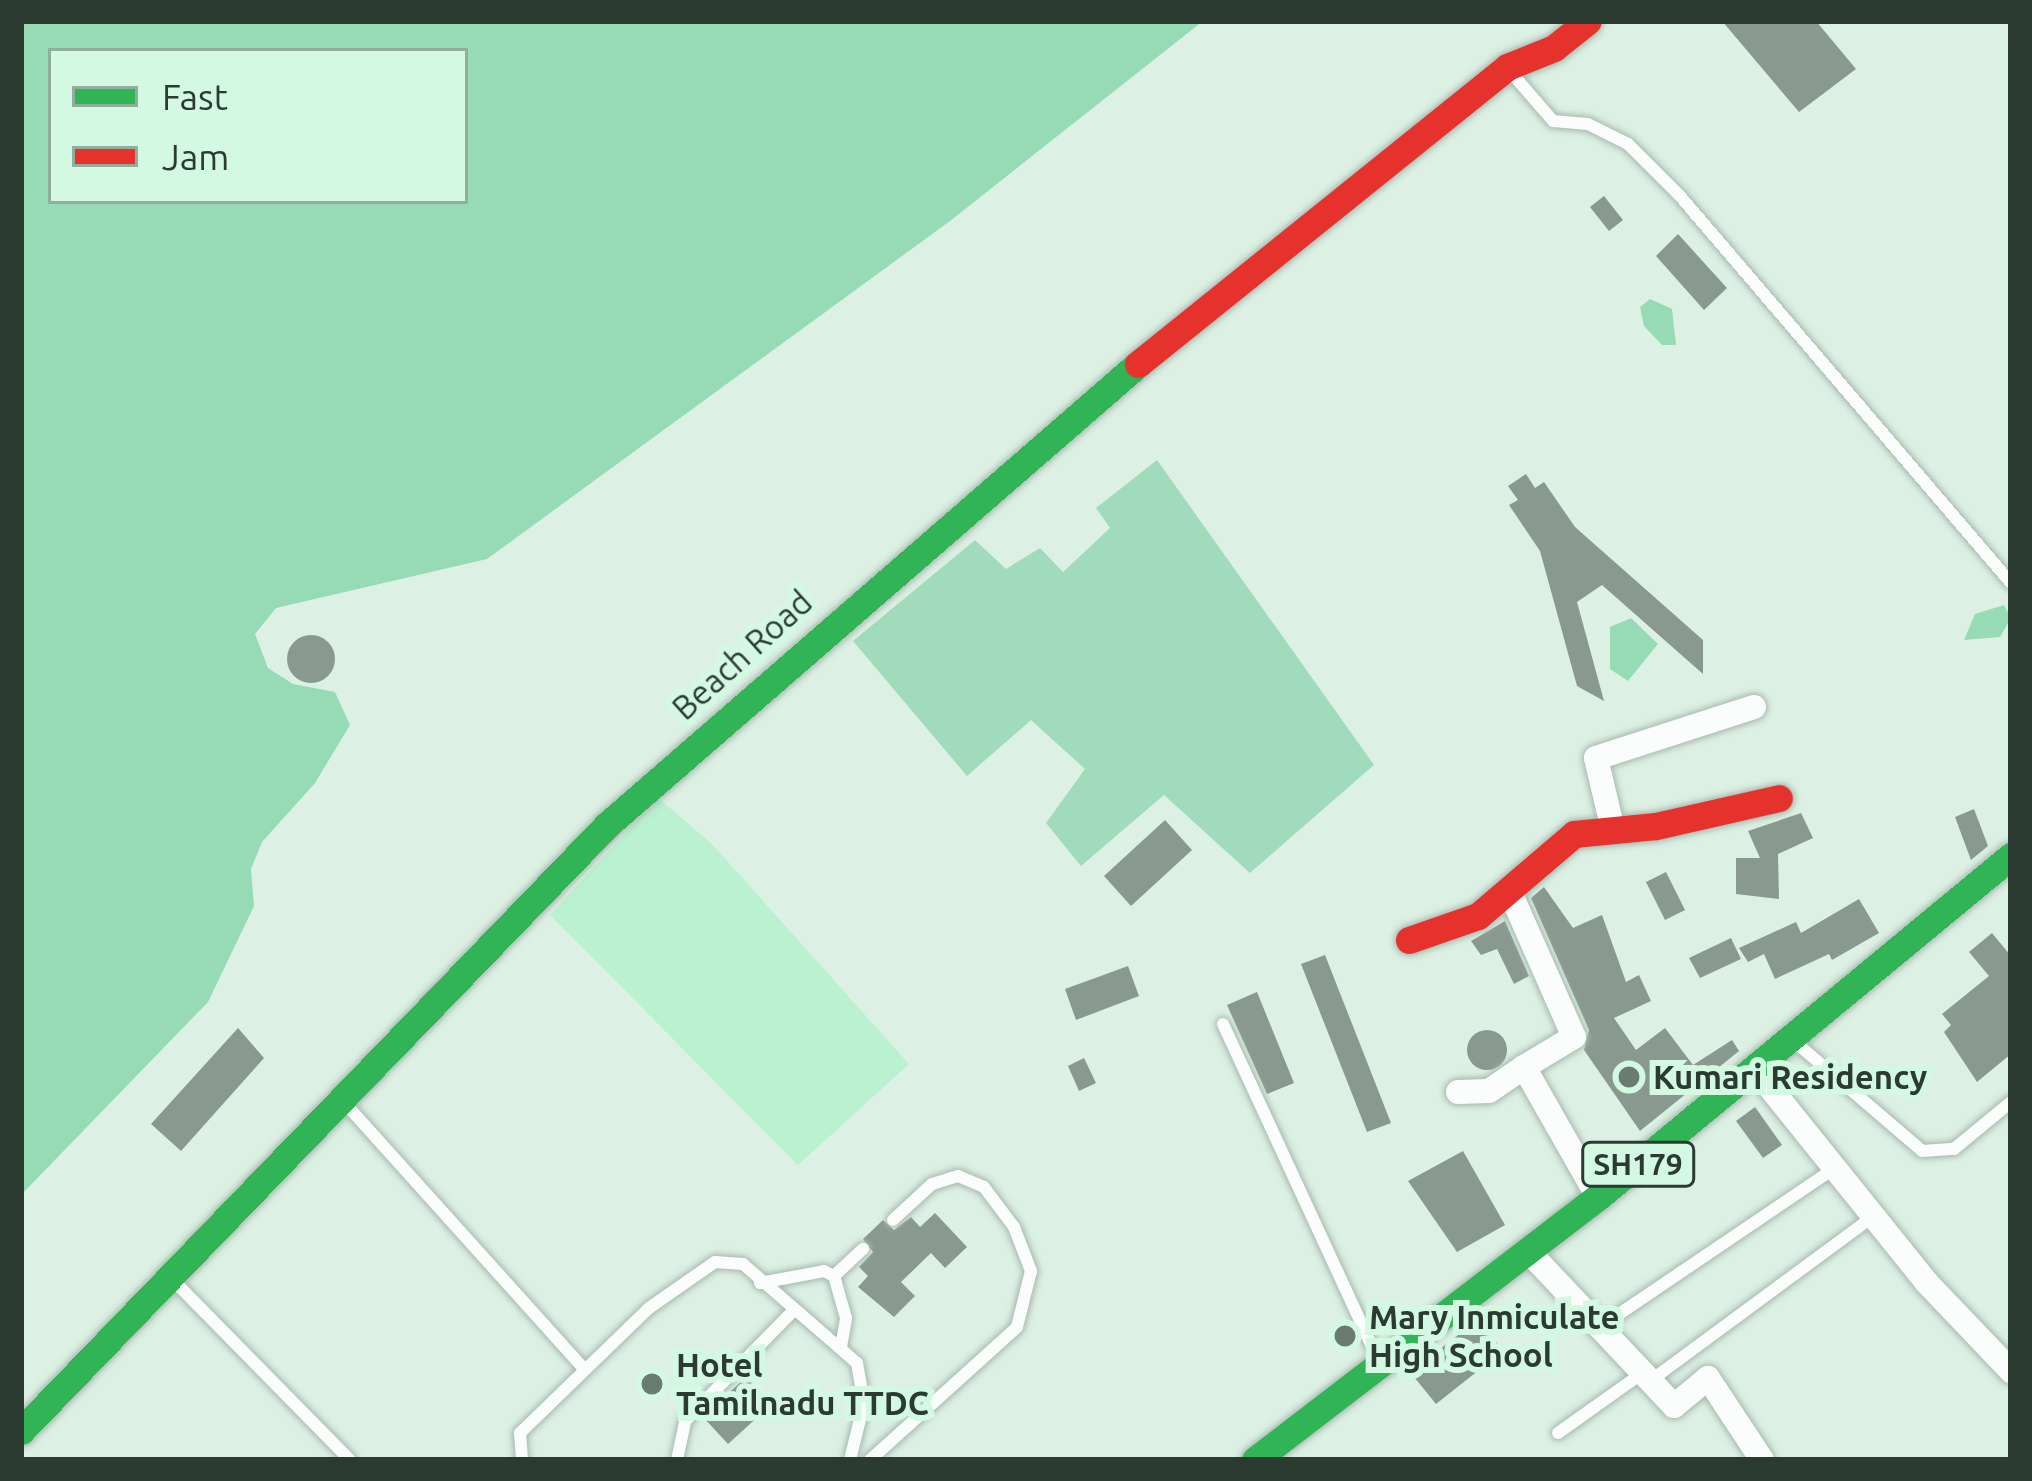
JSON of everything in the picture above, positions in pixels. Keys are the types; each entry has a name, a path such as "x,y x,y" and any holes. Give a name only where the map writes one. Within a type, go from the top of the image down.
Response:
{"street":[{"name":"Beach Road","path":"21,1431 607,825 875,584 1507,67 1554,48 1588,21"},
{"path":"1613,830 1596,758 1754,707"},
{"path":"1409,940 1478,916 1510,892 1540,855 1574,834 1779,798"},
{"name":"SH179","path":"1255,1460 1598,1197 2011,856"},
{"path":"1457,1092 1489,1090 1574,1037 1510,892"},
{"path":"1524,1067 1598,1197"},
{"path":"1755,1069 1874,1216 2011,1371"},
{"path":"1528,1251 1596,1329 1674,1406 1708,1378 1762,1460"}],"lane":[{"path":"1507,67 1552,121 1588,124 1628,145 1680,196 2011,583"},
{"path":"1223,1024 1379,1361"},
{"path":"1789,1040 1848,1080 1922,1151 1954,1149 2011,1102"},
{"path":"342,1099 584,1369"},
{"path":"1596,1329 1835,1168"},
{"path":"870,1460 1017,1328 1031,1271 1014,1227 984,1187 958,1176 932,1184 893,1220"},
{"path":"1558,1433 1645,1378 1874,1216"},
{"path":"834,1276 863,1249"},
{"path":"521,1460 520,1433 649,1308 715,1262 742,1264 790,1313 841,1347 856,1363 864,1403 850,1460"},
{"path":"760,1282 824,1271 834,1276 846,1318 841,1347"},
{"path":"169,1276 350,1460"},
{"path":"677,1460 685,1421 790,1313"}],"shaded area":[{"path":"21,21 1203,21 950,221 487,559 276,608 255,634 268,668 293,684 335,692 350,725 315,783 262,842 251,869 254,906 208,1002 21,1195"},
{"path":"1650,299 1672,309 1676,345 1662,345 1644,326 1640,307"},
{"path":"1157,460 1374,765 1250,873 1164,795 1081,866 1046,823 1085,769 1031,720 967,776 853,641 975,540 1006,569 1040,548 1063,572 1110,528 1096,508"},
{"path":"2004,605 2011,618 2000,637 1964,640 1975,614"},
{"path":"1631,618 1658,644 1628,681 1610,669 1610,627"},
{"path":"658,798 712,844 909,1064 798,1165 550,915"}],"building":[{"path":"1722,21 1816,21 1856,69 1799,112"},
{"path":"1604,196 1623,220 1609,231 1590,207"},
{"path":"1678,234 1727,288 1704,310 1656,256"},
{"path":"1526,474 1535,488 1544,482 1575,527 1703,640 1703,674 1602,585 1577,602 1604,701 1577,686 1540,551 1509,505 1518,500 1508,486"},
{"path":"311,635 328,642 335,659 328,676 311,683 294,676 287,659 294,642"},
{"path":"1974,809 1988,846 1971,860 1955,817"},
{"path":"1801,813 1813,838 1778,854 1779,899 1736,894 1736,858 1760,858 1748,831"},
{"path":"1165,820 1192,850 1131,906 1104,876"},
{"path":"1666,872 1685,910 1665,920 1646,882"},
{"path":"1544,887 1573,928 1602,915 1626,982 1639,975 1651,1001 1614,1018 1636,1050 1665,1028 1693,1065 1732,1040 1739,1051 1640,1131 1584,1050 1589,1030 1531,898"},
{"path":"1859,899 1879,933 1832,960 1829,954 1775,979 1764,954 1748,962 1739,948 1796,922 1801,933"},
{"path":"1505,921 1529,976 1514,984 1497,949 1481,955 1471,941"},
{"path":"1992,933 2011,956 2011,1054 1977,1082 1944,1032 1951,1025 1942,1014 1989,976 1969,952"},
{"path":"1731,938 1741,959 1700,978 1689,958"},
{"path":"1325,955 1391,1123 1367,1132 1301,964"},
{"path":"1128,966 1139,996 1076,1020 1065,989"},
{"path":"1257,992 1294,1083 1267,1094 1227,1005"},
{"path":"238,1028 264,1058 181,1151 151,1124"},
{"path":"1487,1030 1501,1036 1507,1050 1501,1064 1487,1070 1473,1064 1467,1050 1473,1036"},
{"path":"1084,1058 1096,1083 1079,1091 1068,1066"},
{"path":"1755,1107 1782,1145 1763,1158 1736,1121"},
{"path":"1463,1151 1505,1225 1457,1252 1408,1181"},
{"path":"935,1213 967,1247 945,1268 931,1253 901,1282 915,1296 894,1317 858,1287 868,1276 859,1267 873,1252 863,1239 883,1220 894,1230 911,1217 920,1227"},
{"path":"1479,1319 1503,1351 1436,1404 1410,1372"},
{"path":"746,1377 772,1404 728,1444 703,1417"}],"traffic: fast":[{"path":"21,1431 607,825 1138,364"},
{"path":"1255,1460 1598,1197 2011,856"}],"traffic: jam":[{"path":"1138,364 1507,67 1554,48 1588,21"},
{"path":"1409,940 1478,916 1574,834 1656,826 1779,798"}],"place":[{"name":"Kumari Residency","path":"1629,1077"},
{"name":"Mary Inmiculate High School","path":"1345,1336"},
{"name":"Hotel Tamilnadu TTDC","path":"652,1384"}]}
